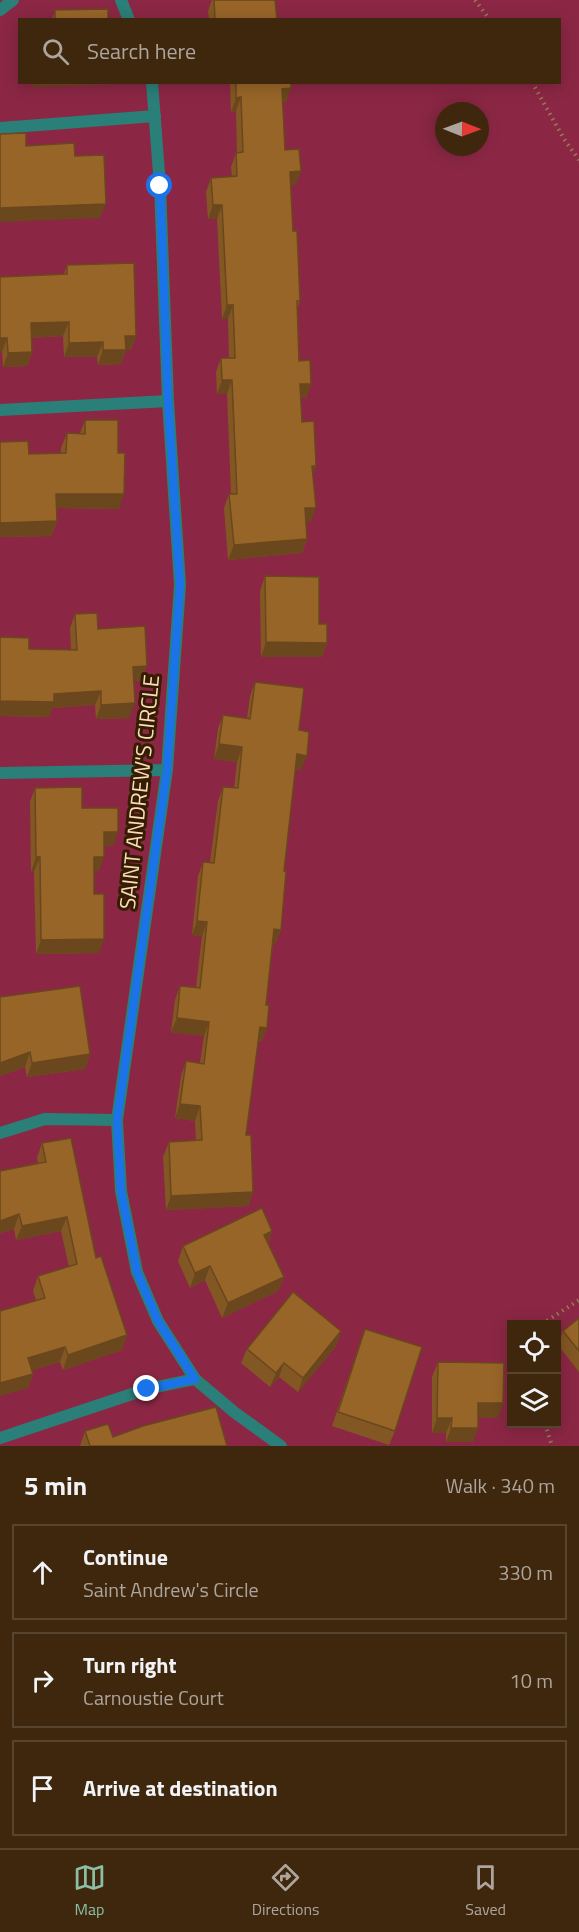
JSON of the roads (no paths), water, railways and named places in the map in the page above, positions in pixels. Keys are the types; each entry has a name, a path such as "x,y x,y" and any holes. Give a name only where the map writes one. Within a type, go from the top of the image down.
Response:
{"street":[{"path":"0,10 14,0"},
{"path":"122,0 128,18"},
{"name":"SAINT ANDREW'S CIRCLE","path":"152,84 160,186 168,400 180,585 167,770 117,1120 121,1191 137,1272 158,1321 195,1379 234,1412 281,1446"},
{"path":"0,128 155,116"},
{"path":"0,410 168,400"},
{"path":"0,772 167,770"},
{"path":"0,1133 45,1119 117,1120"},
{"path":"0,1438 147,1389 195,1379"}]}
